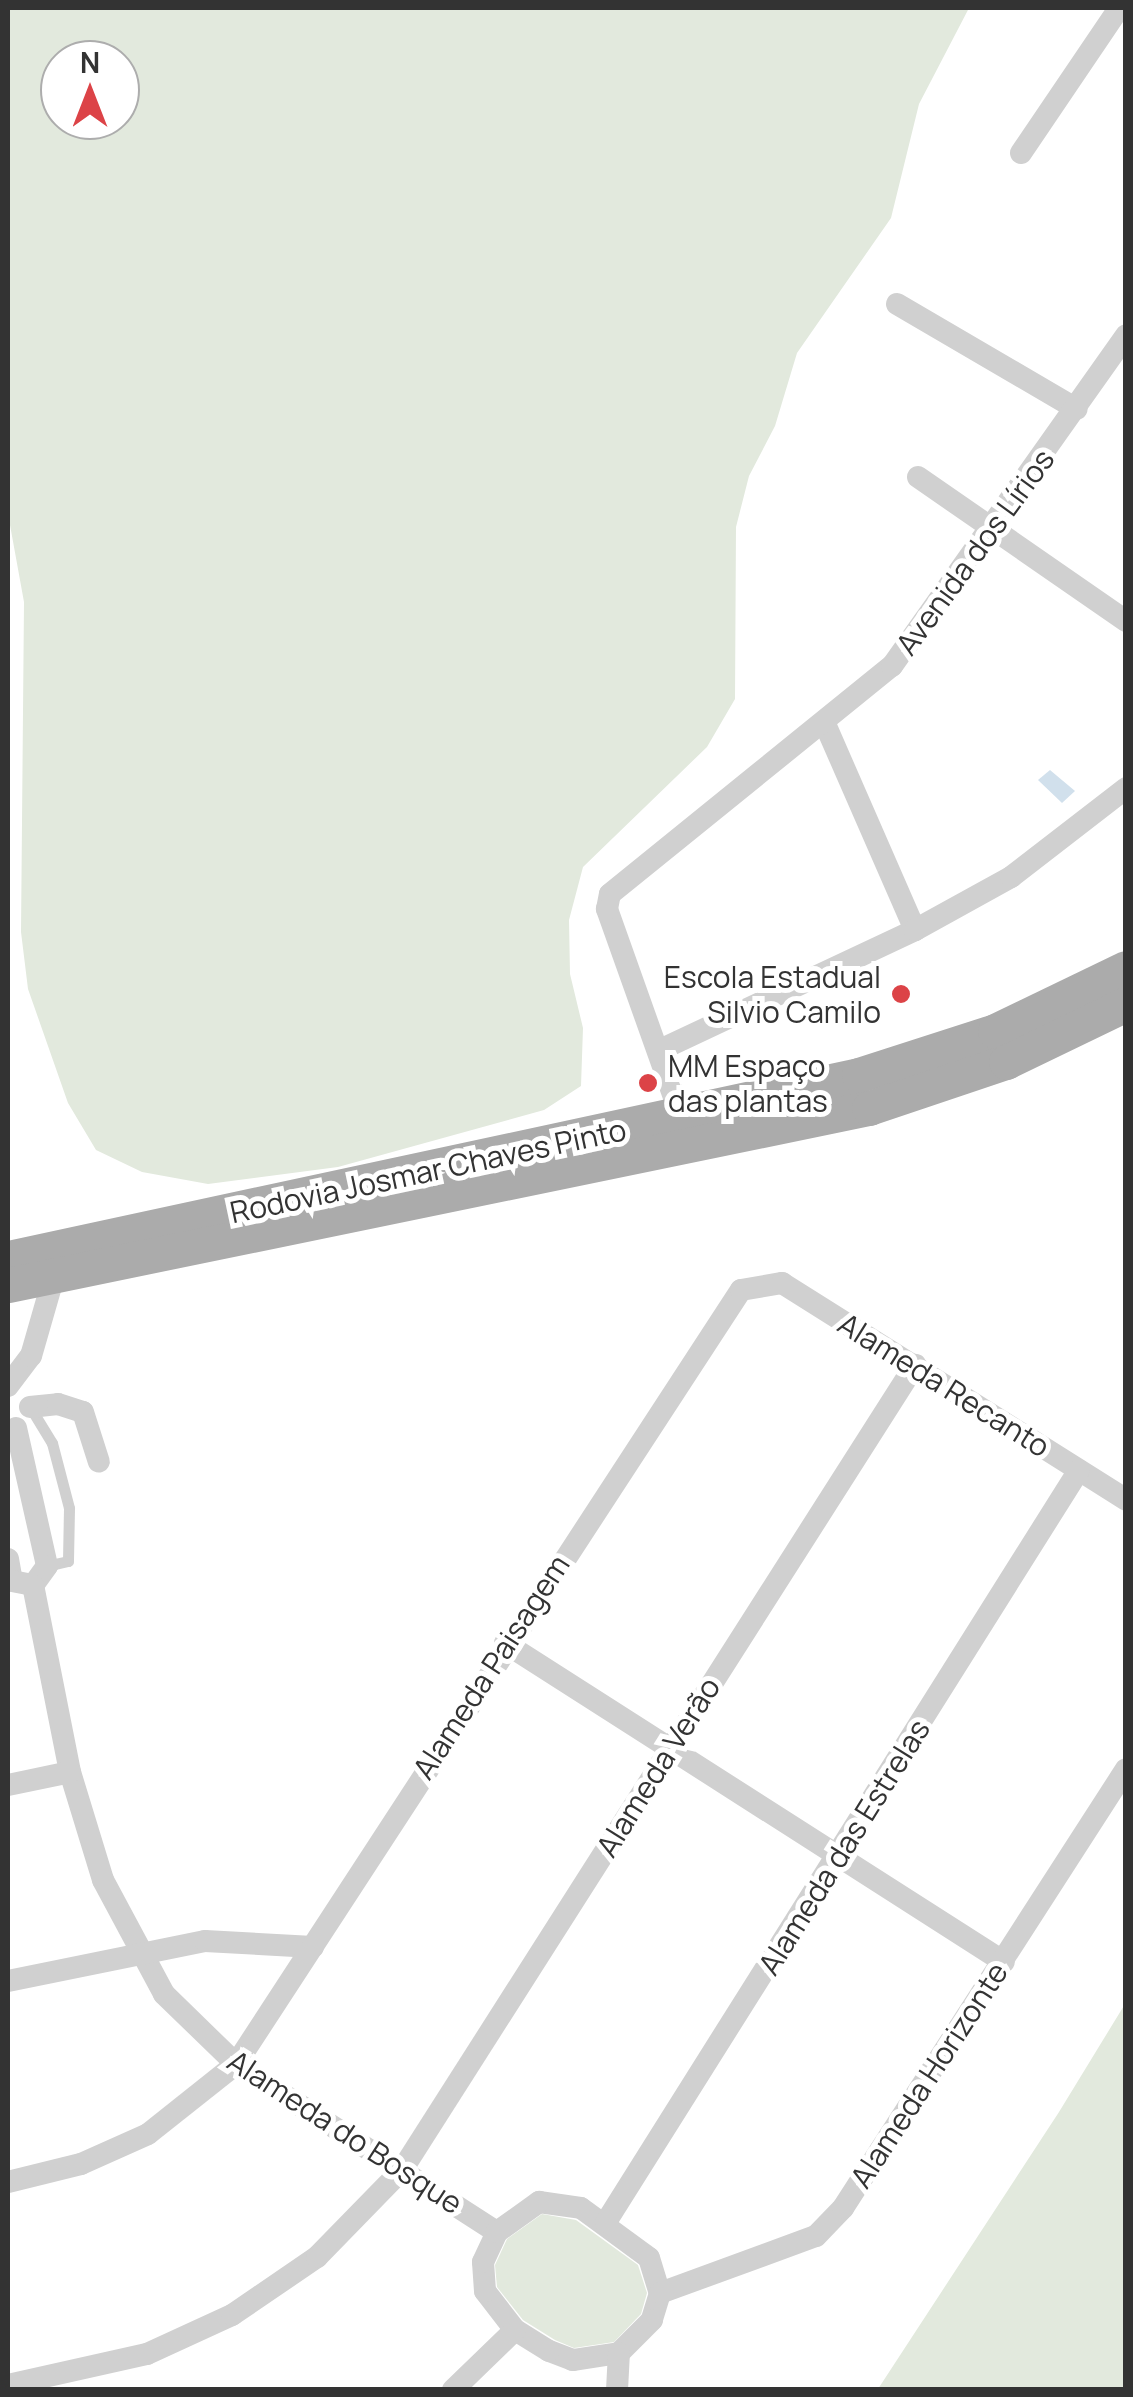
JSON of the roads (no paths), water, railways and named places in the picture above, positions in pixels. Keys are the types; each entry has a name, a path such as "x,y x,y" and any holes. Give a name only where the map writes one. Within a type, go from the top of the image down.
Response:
{"main road":[{"name":"Rodovia Josmar Chaves Pinto","path":"8,1285 546,1161 681,1117 860,1075 995,1031 1126,968"},
{"name":"Rodovia Josmar Chaves Pinto","path":"8,1258 546,1161 870,1108 1006,1062 1126,1004"}],"street":[{"path":"1022,153 1118,8"},
{"path":"897,304 1077,409"},
{"name":"Avenida dos Lírios","path":"660,1050 608,909 610,894 892,666 992,530 1126,335"},
{"path":"918,477 1126,621"},
{"path":"825,724 914,930"},
{"path":"681,1117 660,1050 914,930 1011,877 1126,788"},
{"path":"30,1407 15,1380 54,1276"},
{"name":"Alameda Recanto","path":"759,1282 782,1283 1126,1500"},
{"name":"Alameda Paisagem","path":"8,2182 82,2164 148,2134 236,2064 505,1643 741,1290 759,1282"},
{"name":"Alameda Verão","path":"8,2385 147,2354 232,2316 317,2257 402,2170 914,1364"},
{"path":"12,1429 30,1407 58,1404 82,1412 99,1462"},
{"name":"Alameda do Bosque","path":"12,1429 21,1574 70,1772 104,1880 164,1994 236,2064 497,2232"},
{"name":"Alameda das Estrelas","path":"606,2222 1079,1470"},
{"path":"505,1643 1004,1962"},
{"name":"Alameda Horizonte","path":"660,2293 816,2236 843,2208 1126,1769"},
{"path":"8,1785 70,1772"},
{"path":"8,1981 205,1941 313,1947"},
{"path":"539,2202 563,2203 606,2222 649,2258 660,2293 652,2320 619,2353 573,2360 515,2330 485,2292 483,2262 497,2232 539,2202"},
{"path":"453,2390 515,2330"},
{"path":"618,2390 619,2353"}],"lane":[{"path":"21,1574 68,1561 69,1508 52,1443 30,1407"}],"water":[{"path":"1050,770 1075,791 1062,803 1038,780"}],"place":[{"name":"Escola Estadual Silvio Camilo","path":"901,994"},
{"name":"MM Espaço das plantas","path":"648,1083"}]}
